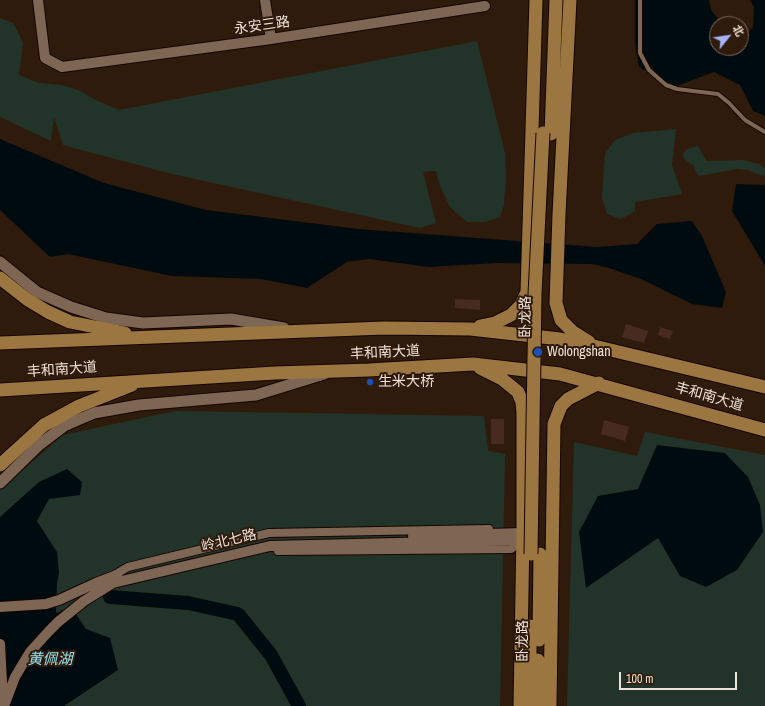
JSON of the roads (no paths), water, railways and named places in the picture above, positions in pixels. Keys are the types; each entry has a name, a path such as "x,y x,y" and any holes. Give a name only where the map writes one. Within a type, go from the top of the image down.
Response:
{"main road":[{"name":"卧龙路","path":"470,329 495,323 511,315 521,305 527,292 536,0"},
{"name":"卧龙路","path":"547,134 548,0"},
{"name":"卧龙路","path":"540,706 535,554 535,294 556,0"},
{"path":"570,0 556,303 561,320 573,332 598,346"},
{"path":"0,262 37,292 71,307 106,318 143,323 231,319 302,331"},
{"path":"2,279 28,300 48,312 70,322 117,332 176,337"},
{"name":"丰和南大道","path":"0,344 384,328 470,329 553,338 598,346 765,387"},
{"name":"卧龙路","path":"473,364 502,379 518,392 524,413 520,706"},
{"name":"丰和南大道","path":"0,390 275,373 332,372 473,364 560,374 765,430"},
{"path":"0,483 45,440 64,426 94,413 139,405 256,395 332,372"},
{"path":"0,465 44,425 79,406 142,381"},
{"name":"卧龙路","path":"550,706 554,424 561,406 568,399 599,384"},
{"name":"卧龙路","path":"530,706 535,554"}],"street":[{"name":"永安三路","path":"38,0 45,58 62,68 272,39 485,6"},
{"path":"265,0 272,39"},
{"path":"0,607 46,604 59,600 110,577 268,540 523,537"},
{"name":"岭北七路","path":"4,706 15,677 30,652 62,618 84,601 113,583 270,546 523,537"},
{"name":"岭北七路","path":"0,644 4,706"}],"lane":[{"path":"640,0 640,53 649,70 666,85 677,89 718,94 745,120 765,132"}],"water":[{"path":"635,0 709,0 711,10 716,16 709,16 709,56 749,56 749,31 753,27 754,7 750,0 765,0 765,116 753,111 740,85 714,72 674,87 639,67 635,44"},
{"path":"0,139 104,183 206,210 358,229 597,247 637,244 657,224 692,221 702,236 726,292 722,308 692,304 641,279 592,264 496,263 429,267 369,259 347,262 307,288 261,279 172,276 68,254 50,257 0,210"},
{"path":"736,184 765,185 765,266 732,211"},
{"path":"657,445 725,453 748,477 760,505 763,532 737,570 706,587 680,576 658,538 586,588 579,532 598,496 638,489"},
{"name":"黄佩湖","path":"67,469 82,482 80,495 49,499 37,521 57,552 59,573 56,613 71,607 86,629 110,638 118,670 64,706 0,706 0,517 39,482"}],"waterway":[{"path":"110,597 188,603 238,614 271,655 299,706"}],"place":[{"name":"Wolongshan","path":"538,352"},
{"name":"生米大桥","path":"370,382"}]}
